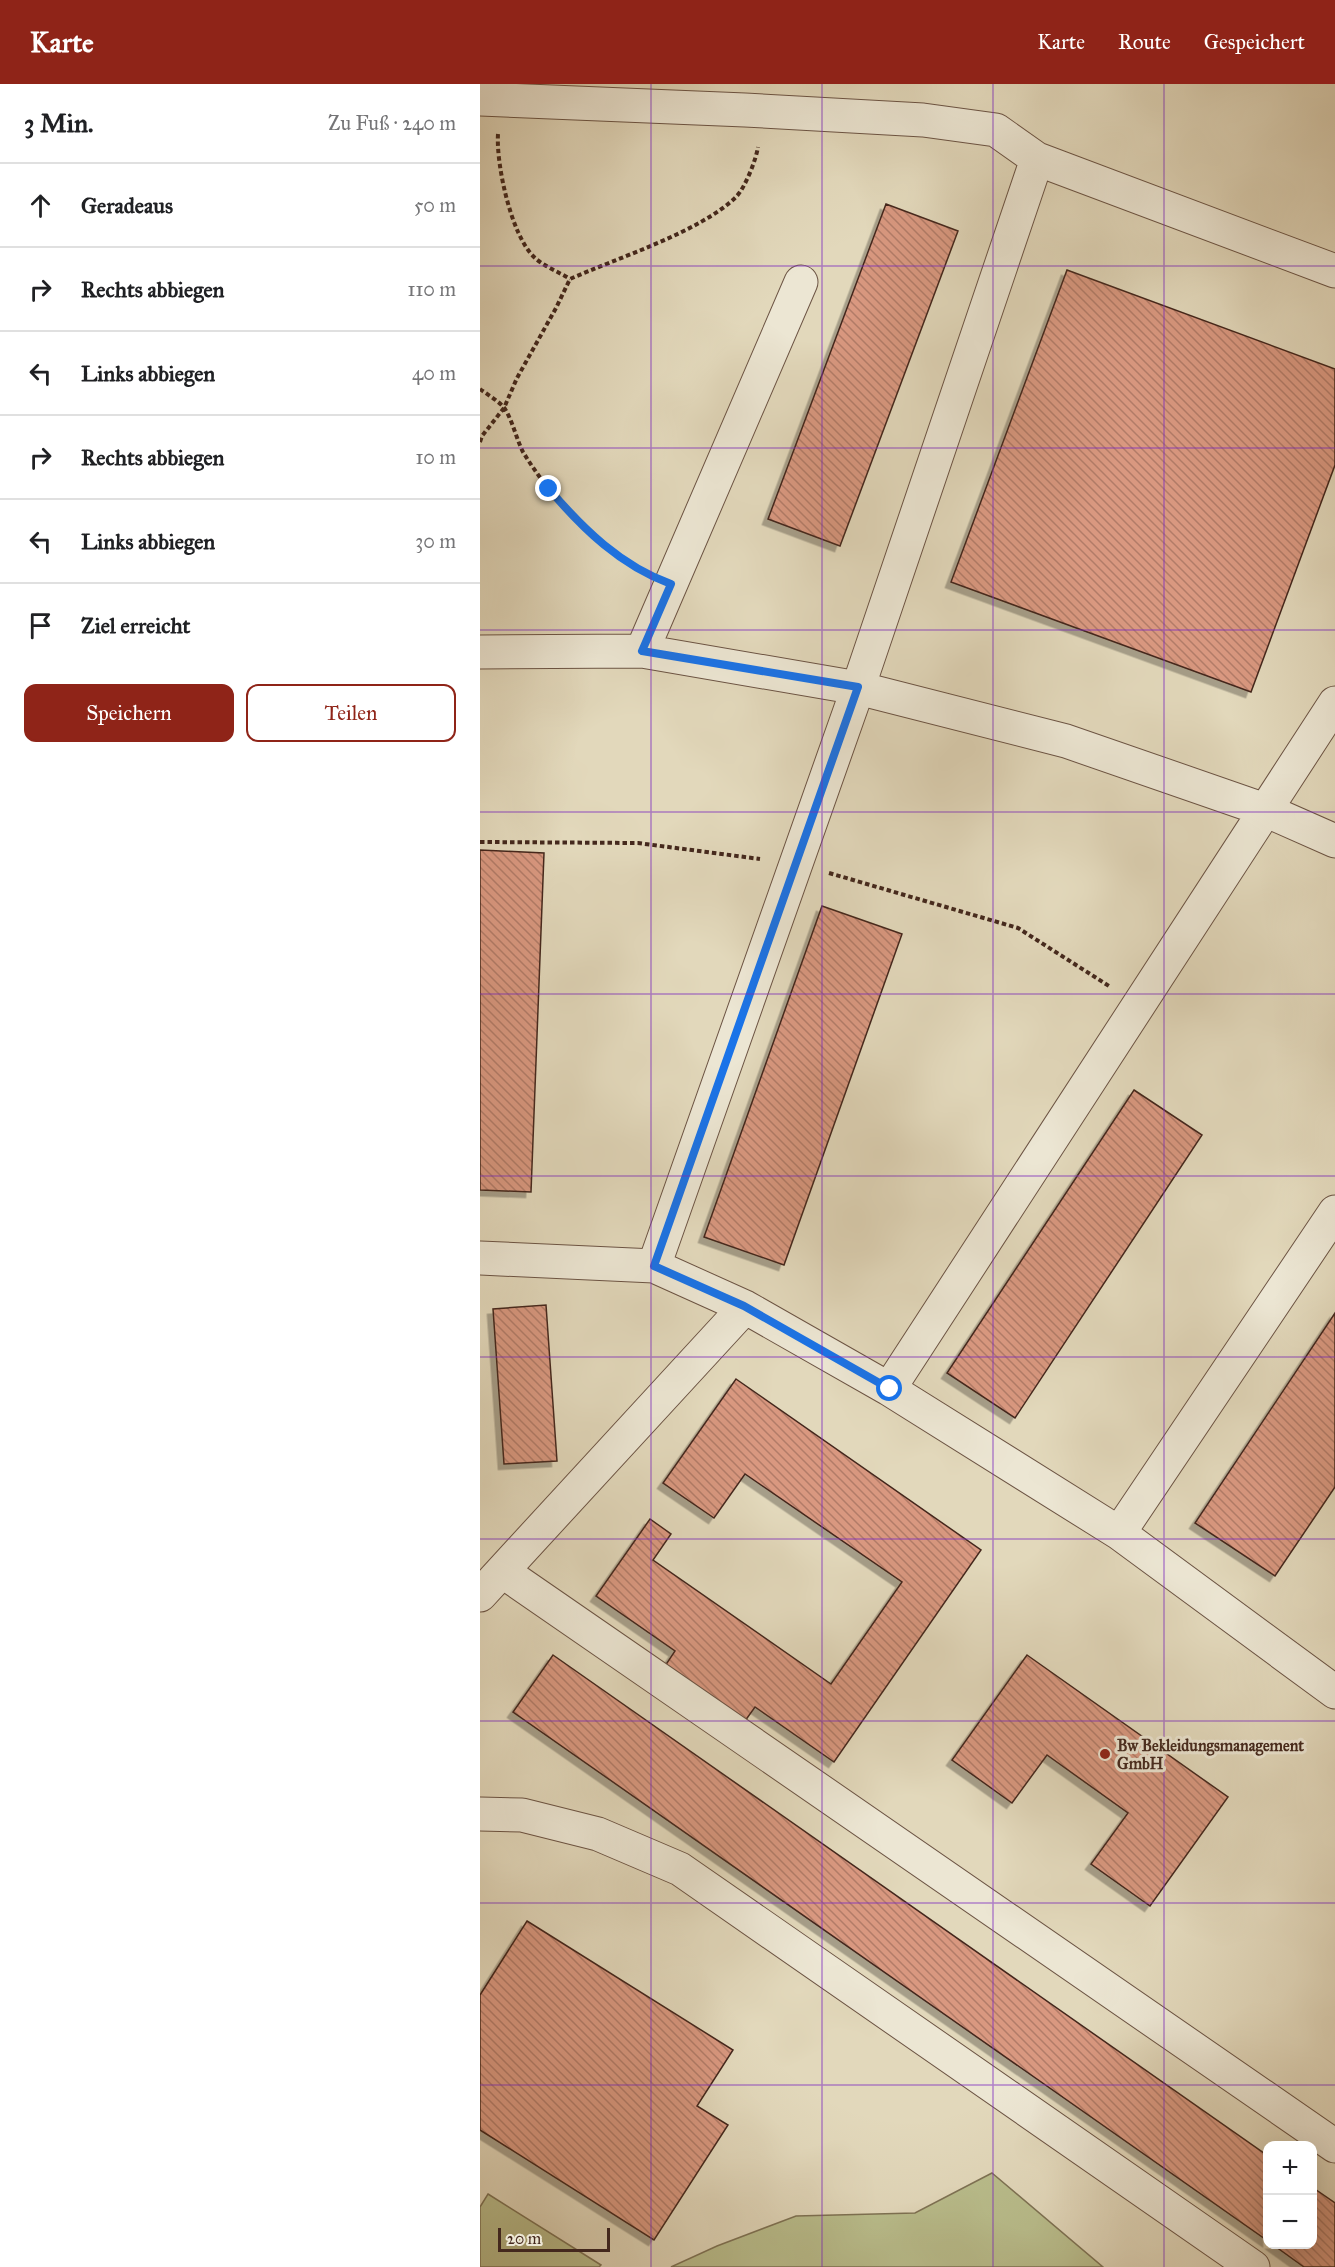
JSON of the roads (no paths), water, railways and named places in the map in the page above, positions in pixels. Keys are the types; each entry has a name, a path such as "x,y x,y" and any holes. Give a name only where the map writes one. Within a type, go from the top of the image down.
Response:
{"lane":[{"path":"490,99 923,120 996,130 1037,159 1335,271"},
{"path":"654,1266 858,687 1037,159"},
{"path":"642,651 801,282"},
{"path":"480,652 642,651 858,687 1066,741 1265,810 1335,841"},
{"path":"890,1389 1335,703"},
{"path":"1119,1533 1335,1212"},
{"path":"480,1258 654,1266 744,1306 890,1389 1119,1533 1335,1692"},
{"path":"480,1595 744,1306"},
{"path":"502,1571 1335,2146"},
{"path":"480,1814 522,1815 598,1834 680,1869 1253,2267"}],"place":[{"name":"Bw Bekleidungsmanagement GmbH","path":"1105,1754"}]}
